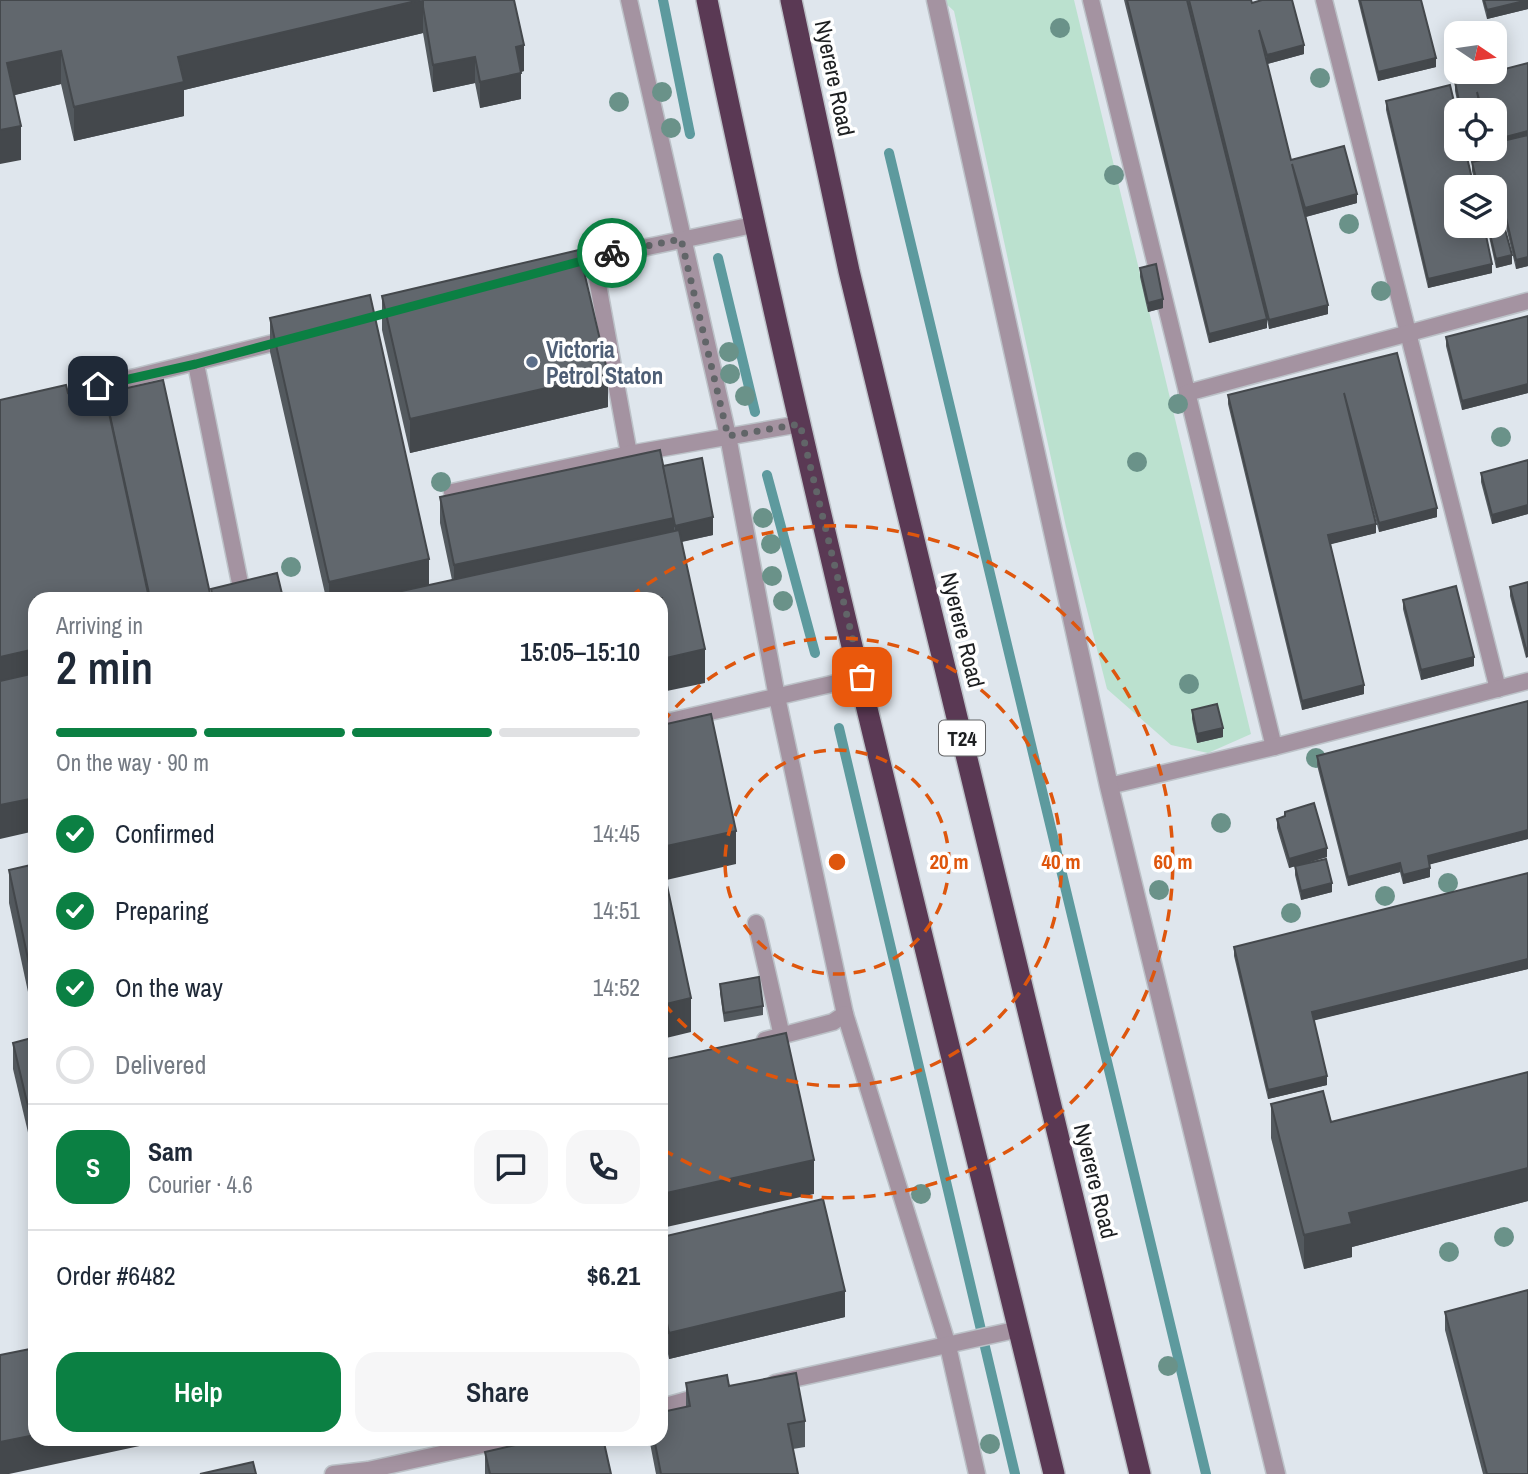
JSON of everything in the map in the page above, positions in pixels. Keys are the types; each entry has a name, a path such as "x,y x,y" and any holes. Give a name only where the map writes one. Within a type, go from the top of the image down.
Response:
{"highway":[{"path":"707,0 753,225 1054,1474"},
{"name":"Nyerere Road","path":"791,0 849,271 1140,1474"}],"street":[{"path":"936,0 1109,786 1276,1474"}],"lane":[{"path":"629,0 681,239 728,436 777,697 845,1014 948,1346 977,1474"},
{"path":"1091,0 1274,747"},
{"path":"1324,0 1498,689"},
{"path":"540,271 593,257 753,225"},
{"path":"593,257 629,454"},
{"path":"1187,393 1528,301"},
{"path":"65,394 302,336"},
{"path":"196,364 242,592"},
{"path":"452,492 629,454 800,424"},
{"path":"668,722 862,677"},
{"path":"1109,786 1274,747 1528,681"},
{"path":"756,923 782,1036"},
{"path":"755,1043 833,1022 845,1014"},
{"path":"758,1386 1019,1329"},
{"path":"668,1405 721,1392"},
{"path":"332,1474 369,1470 478,1446"}],"green space":[{"path":"942,0 1074,0 1251,734 1208,753 1171,745 1107,689 1066,527 954,11"}],"building":[{"path":"0,0 420,0 178,57 184,82 74,107 61,51 7,63 21,126 0,130"},
{"path":"423,0 514,0 524,45 516,47 521,73 480,82 475,57 433,65"},
{"path":"1127,0 1187,0 1267,319 1209,334"},
{"path":"1189,0 1251,0 1252,3 1262,0 1292,0 1304,45 1267,55 1259,30 1291,160 1344,146 1357,194 1305,208 1292,164 1328,305 1269,320"},
{"path":"1360,0 1421,0 1436,58 1378,72"},
{"path":"1484,0 1528,0 1487,10"},
{"path":"1528,63 1528,131 1507,137 1507,98 1479,98 1477,92 1478,98 1458,98 1455,84 1507,84 1507,68"},
{"path":"1450,85 1453,98 1444,98 1444,161 1468,161 1471,175 1444,175 1444,238 1487,238 1492,264 1428,279 1386,101"},
{"path":"1528,135 1528,257 1516,260 1507,222 1507,175 1475,175 1472,162 1507,161 1507,140"},
{"path":"1507,237 1512,255 1496,259 1491,238"},
{"path":"579,250 608,374 410,419 382,296"},
{"path":"1156,264 1163,299 1148,303 1140,268"},
{"path":"370,295 429,559 329,582 270,318"},
{"path":"1528,316 1528,384 1462,401 1446,337"},
{"path":"1397,353 1437,508 1379,523 1344,393 1376,524 1328,535 1364,685 1302,701 1228,395"},
{"path":"163,380 210,592 149,592 105,393"},
{"path":"66,385 68,393 103,385 148,592 28,592 28,651 0,657 0,400"},
{"path":"660,450 674,518 454,565 440,497"},
{"path":"702,458 713,517 675,526 663,466"},
{"path":"1528,460 1528,505 1492,515 1481,473"},
{"path":"679,530 705,649 668,658 668,592 397,592"},
{"path":"277,573 282,592 212,592 211,589"},
{"path":"1528,582 1528,648 1526,649 1510,587"},
{"path":"1456,586 1474,657 1421,670 1403,600"},
{"path":"28,675 28,799 0,805 0,681"},
{"path":"1528,701 1528,830 1428,856 1430,868 1403,875 1400,863 1348,877 1317,756"},
{"path":"1217,704 1223,728 1197,734 1192,710"},
{"path":"711,714 736,831 668,846 668,724"},
{"path":"1314,803 1327,848 1289,859 1277,819 1285,816 1285,812"},
{"path":"1326,859 1332,883 1301,891 1295,866"},
{"path":"28,866 28,959 9,870"},
{"path":"1528,873 1528,959 1312,1012 1327,1076 1268,1090 1234,947"},
{"path":"668,890 691,998 668,1004"},
{"path":"759,977 763,1006 724,1013 720,984"},
{"path":"786,1033 814,1160 668,1193 668,1059"},
{"path":"28,1039 28,1106 13,1043"},
{"path":"1528,1072 1528,1168 1349,1213 1352,1224 1304,1235 1271,1104 1323,1091 1331,1122"},
{"path":"823,1199 845,1291 669,1333 668,1236"},
{"path":"1528,1290 1528,1474 1487,1474 1445,1312"},
{"path":"28,1349 28,1436 0,1442 0,1355"},
{"path":"796,1373 805,1421 788,1424 798,1474 661,1474 656,1446 668,1446 668,1411 690,1406 686,1383 727,1375 729,1386"},
{"path":"511,1446 605,1446 611,1474 490,1474 485,1452"},
{"path":"253,1462 256,1474 200,1474"}],"waterway":[{"path":"663,0 690,134"},
{"path":"889,153 1206,1474"},
{"path":"718,258 755,412"},
{"path":"767,475 815,653"},
{"path":"839,728 1015,1474"}],"way so far":[{"path":"612,253 681,239 728,436 800,424 862,677"}],"place":[{"name":"Victoria Petrol Staton","path":"532,362"}],"route":[{"path":"98,386 196,364 612,253"}]}
